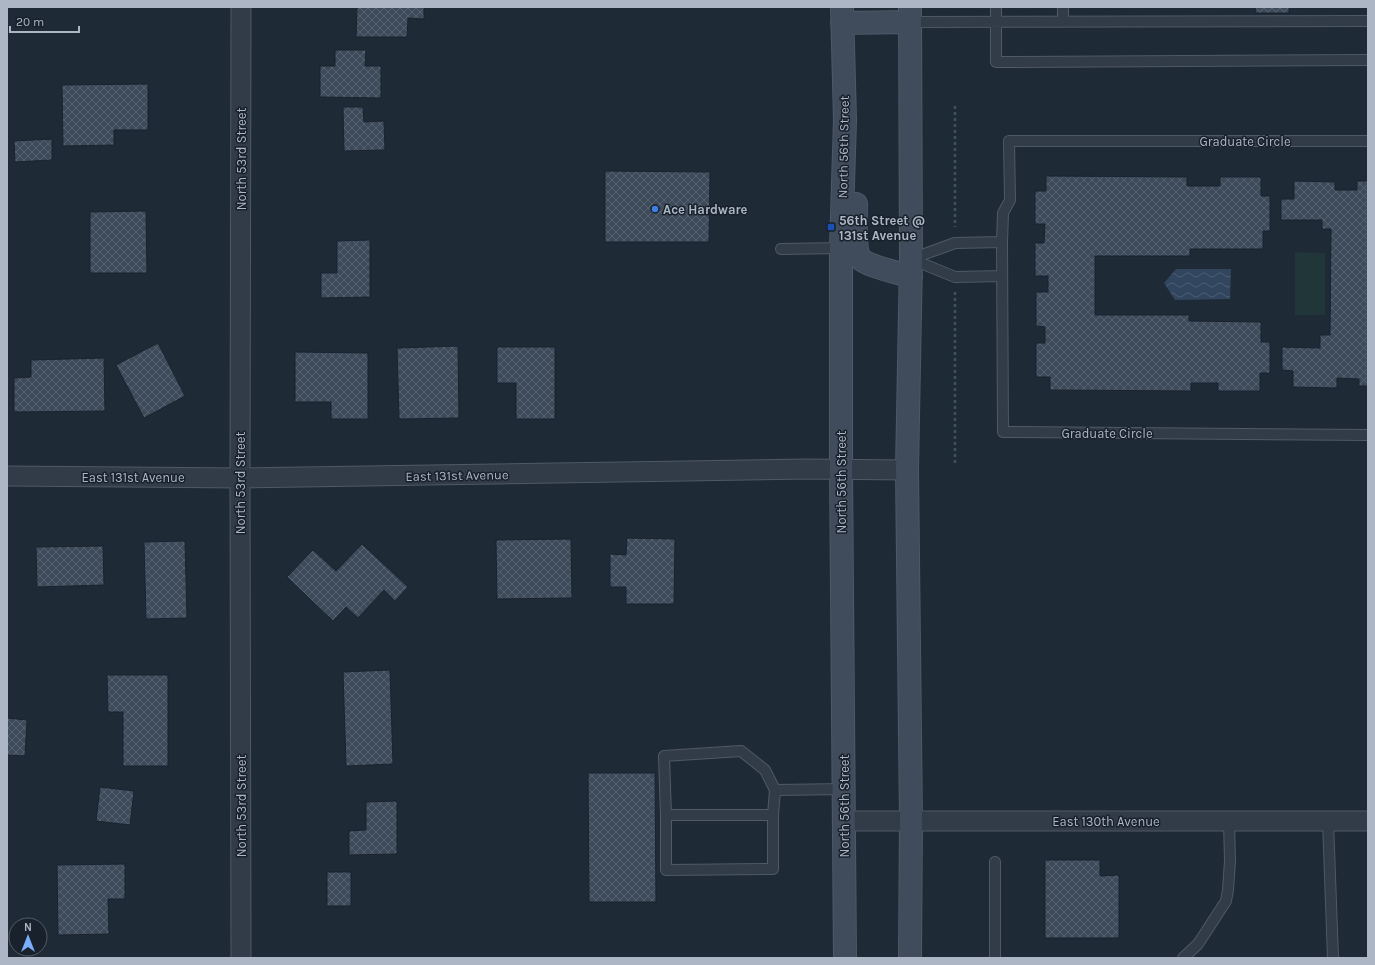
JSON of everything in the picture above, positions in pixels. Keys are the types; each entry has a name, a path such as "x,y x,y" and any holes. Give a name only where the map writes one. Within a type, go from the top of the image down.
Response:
{"main road":[{"path":"842,15 910,15 911,268 907,470 911,821 910,958"},
{"name":"North 56th Street","path":"842,15 845,120 841,248 841,469 845,958"},
{"path":"845,120 856,154 857,253 861,260 868,264 911,268"}],"street":[{"name":"North 53rd Street","path":"241,7 241,958"},
{"name":"East 131st Avenue","path":"7,476 240,478 841,469 907,470"},
{"name":"East 130th Avenue","path":"844,821 1368,821"}],"lane":[{"path":"996,7 996,62 1368,60"},
{"path":"1063,22 1064,7"},
{"path":"910,15 996,22 1368,21"},
{"name":"Graduate Circle","path":"1368,141 1009,141 1010,200 1003,213 1002,242 1003,432 1368,435"},
{"path":"911,268 955,243 1002,242"},
{"path":"781,249 841,248"},
{"path":"911,268 955,277 1002,276"},
{"path":"741,751 766,770 775,790 773,815 773,869 666,870 664,756 741,751"},
{"path":"775,790 844,789"},
{"path":"666,815 773,815"},
{"path":"1183,958 1198,944 1226,901 1230,861 1228,821"},
{"path":"1328,821 1333,958"},
{"path":"995,862 995,958"}],"green space":[{"path":"1295,252 1325,253 1325,315 1295,315"}],"water":[{"path":"1176,269 1231,269 1230,299 1175,300 1164,283"}],"building":[{"path":"357,7 424,7 424,19 408,18 407,37 356,37"},
{"path":"1256,7 1289,7 1289,13 1255,13"},
{"path":"335,50 366,50 365,66 381,66 381,98 320,97 320,66 335,66"},
{"path":"148,84 148,130 114,130 114,145 63,146 62,85"},
{"path":"343,107 363,107 364,122 384,121 385,150 344,151"},
{"path":"52,139 52,160 15,162 14,141"},
{"path":"605,171 710,172 709,242 605,242"},
{"path":"1046,176 1187,177 1187,186 1220,186 1220,177 1261,177 1261,196 1270,196 1270,231 1263,231 1263,249 1190,249 1190,256 1095,256 1095,315 1189,315 1189,321 1261,322 1261,342 1270,342 1270,373 1260,373 1260,391 1218,391 1218,383 1191,383 1191,391 1050,390 1050,377 1036,377 1036,343 1045,343 1045,327 1036,326 1036,292 1048,292 1048,276 1035,276 1035,243 1044,243 1045,224 1035,224 1035,191 1046,191"},
{"path":"1294,181 1335,182 1335,190 1357,190 1357,181 1368,181 1368,386 1359,386 1359,379 1337,378 1337,388 1293,387 1293,371 1282,370 1282,347 1320,348 1320,335 1330,335 1331,229 1322,229 1322,220 1281,220 1281,199 1294,199"},
{"path":"146,211 147,273 90,273 90,212"},
{"path":"370,240 370,297 321,298 321,273 337,273 337,241"},
{"path":"158,343 185,396 144,418 116,365"},
{"path":"458,346 459,418 399,419 397,348"},
{"path":"497,347 555,347 555,419 516,419 516,383 497,383"},
{"path":"295,352 368,353 368,419 331,419 331,402 295,402"},
{"path":"104,358 105,411 14,412 14,378 31,377 31,360"},
{"path":"627,538 675,539 674,604 626,604 626,587 610,587 610,554 626,555"},
{"path":"571,539 572,598 497,599 496,540"},
{"path":"185,541 187,618 146,619 144,542"},
{"path":"362,544 408,587 395,601 384,590 358,618 346,607 333,621 287,577 313,550 336,571"},
{"path":"103,546 104,585 37,587 36,547"},
{"path":"390,670 393,764 346,766 343,672"},
{"path":"107,675 168,675 168,766 123,766 123,712 108,712"},
{"path":"7,718 27,720 25,756 7,755"},
{"path":"588,773 655,773 656,902 589,902"},
{"path":"100,787 134,791 130,825 96,821"},
{"path":"397,801 397,854 349,855 349,831 366,830 366,802"},
{"path":"1045,860 1100,860 1100,876 1119,875 1119,938 1045,938"},
{"path":"125,864 125,899 108,899 109,934 58,935 57,865"},
{"path":"327,872 351,872 351,906 327,906"}],"place":[{"name":"Ace Hardware","path":"655,209"},
{"name":"56th Street @ 131st Avenue","path":"831,227"}]}
